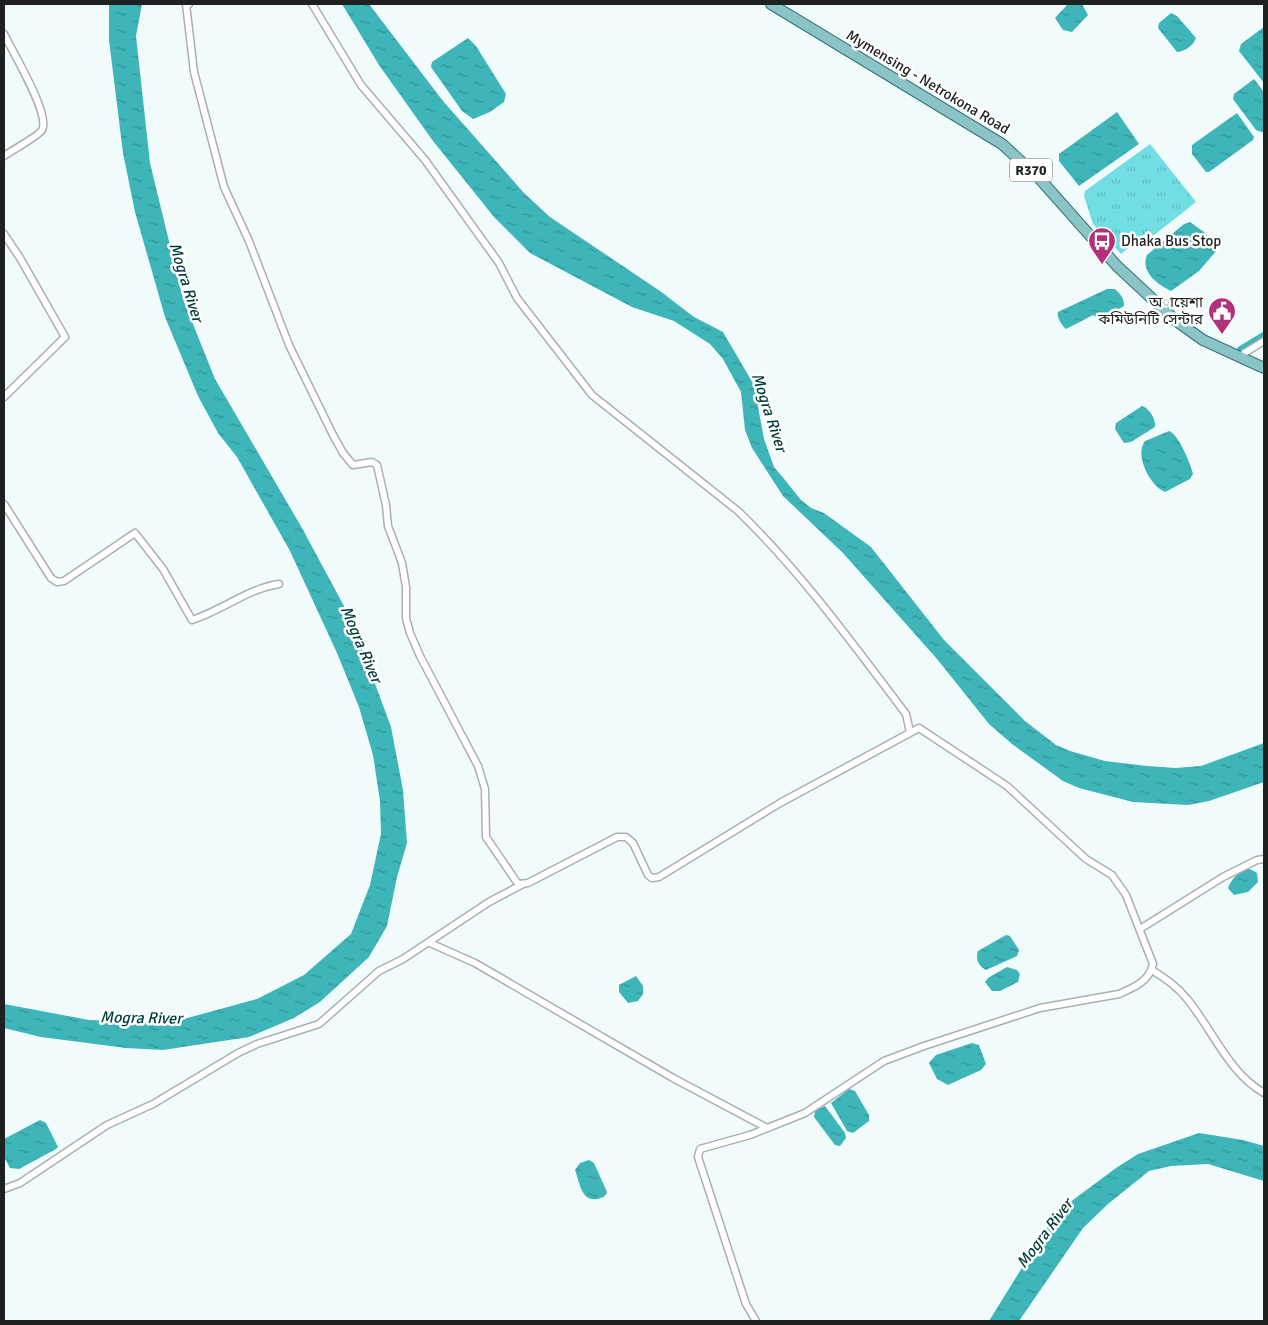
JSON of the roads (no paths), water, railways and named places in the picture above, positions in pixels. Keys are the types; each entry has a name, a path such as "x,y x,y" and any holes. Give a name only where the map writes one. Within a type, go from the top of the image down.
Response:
{"main road":[{"name":"Mymensing - Netrokona Road","path":"771,4 1002,144 1039,178 1116,266 1175,320 1203,340 1264,368"}],"street":[{"path":"189,4 186,4 194,72 224,187 249,241 289,345 332,435 353,465 372,462 377,465 386,505 388,526 402,563 405,581 406,618 410,633 420,656 478,766 485,790 486,837 516,881 523,884"},
{"path":"312,4 361,84 425,160 499,263 517,298 541,326 576,376 614,414 738,511 755,527 831,614 906,714 910,732"},
{"path":"4,34 38,103 44,121 43,129 38,135 4,156"},
{"path":"4,234 20,258 64,337 4,397"},
{"path":"1238,357 1264,341"},
{"path":"4,504 51,578 57,582 64,581 135,533 163,569 192,620 207,615 250,592 279,584"},
{"path":"4,1189 20,1183 108,1125 153,1104 238,1053 257,1044 319,1024 379,971 430,943 489,902 523,884 617,837 626,836 633,843 648,875 652,878 659,877 780,803 919,728 926,730 956,754 1007,786 1086,859 1112,875 1126,894 1151,957 1152,970 1140,983 1118,994 1040,1008 990,1022 884,1060 806,1113 767,1128 700,1149 697,1153 744,1296 756,1321"},
{"path":"1140,929 1223,877 1257,860 1264,859"},
{"path":"430,943 475,963 673,1078 767,1128"},
{"path":"1152,970 1170,981 1184,994 1211,1036 1249,1084 1264,1093"}],"water":[{"path":"109,4 142,4 136,36 150,163 183,299 215,379 302,528 344,606 391,727 403,790 407,843 397,877 387,926 369,957 320,1002 294,1018 249,1037 163,1050 126,1048 41,1037 4,1028 4,1004 89,1020 169,1023 257,999 304,975 351,934 370,885 381,834 380,801 373,755 359,707 337,653 290,551 237,457 218,433 198,396 165,317 135,212 123,153 109,40"},
{"path":"342,4 369,4 443,101 524,193 550,217 660,291 694,317 723,332 754,385 764,439 774,467 801,500 811,508 824,513 871,547 944,640 1025,721 1056,745 1070,751 1105,761 1147,766 1175,768 1201,766 1264,743 1264,782 1209,801 1188,805 1133,802 1079,788 1063,781 1012,744 989,724 937,659 843,553 783,496 752,448 745,430 741,392 723,359 710,344 674,321 632,307 530,253 494,217 433,141 379,65"},
{"path":"1068,4 1082,4 1088,15 1072,32 1063,30 1055,18"},
{"path":"1171,13 1177,16 1196,38 1191,46 1180,52 1177,52 1158,28 1159,23"},
{"path":"1264,27 1264,83 1239,51 1241,44"},
{"path":"468,38 476,46 506,94 504,102 490,112 473,119 462,111 431,67 432,62"},
{"path":"1254,79 1264,92 1264,133 1256,130 1233,99 1234,94"},
{"path":"1117,112 1139,144 1079,186 1059,161 1059,154"},
{"path":"1237,113 1254,137 1253,140 1209,172 1206,172 1192,154 1192,145"},
{"path":"1190,222 1204,232 1217,250 1199,271 1171,291 1152,277 1148,272 1145,261 1147,255 1184,224"},
{"path":"1107,289 1115,289 1122,297 1124,306 1100,320 1093,315 1066,329 1064,328 1058,312"},
{"path":"1142,406 1152,414 1155,427 1131,442 1124,443 1115,429 1116,423"},
{"path":"1169,431 1180,443 1193,474 1190,479 1165,492 1159,489 1149,477 1141,454 1145,441"},
{"path":"1250,869 1257,873 1258,882 1248,892 1234,895 1228,888 1231,881 1239,873"},
{"path":"1006,935 1010,936 1019,950 1017,956 986,970 981,967 977,957 978,951"},
{"path":"1007,967 1017,970 1020,974 1018,982 1000,991 992,991 985,982 988,978"},
{"path":"636,976 643,986 643,994 638,1001 628,1003 619,992 619,985"},
{"path":"972,1043 979,1045 986,1064 981,1070 948,1085 937,1079 929,1063 936,1055"},
{"path":"849,1089 855,1091 869,1115 869,1121 853,1133 847,1131 831,1103"},
{"path":"825,1106 845,1133 846,1138 840,1146 835,1145 814,1117 815,1111"},
{"path":"40,1120 46,1123 58,1147 19,1169 10,1168 4,1157 4,1139"},
{"name":"Mogra River","path":"1199,1133 1243,1140 1264,1146 1264,1181 1208,1164 1171,1166 1149,1171 1108,1204 1083,1228 1019,1321 989,1321 1046,1229 1073,1200 1138,1154"},
{"path":"589,1160 594,1163 607,1192 605,1196 598,1199 588,1198 585,1195 575,1170 580,1163"}],"waterway":[{"path":"1241,350 1264,336"}],"place":[{"name":"Dhaka Bus Stop","path":"1102,265"},
{"name":"অায়েশা কমিউনিটি সেন্টার","path":"1222,335"}]}
